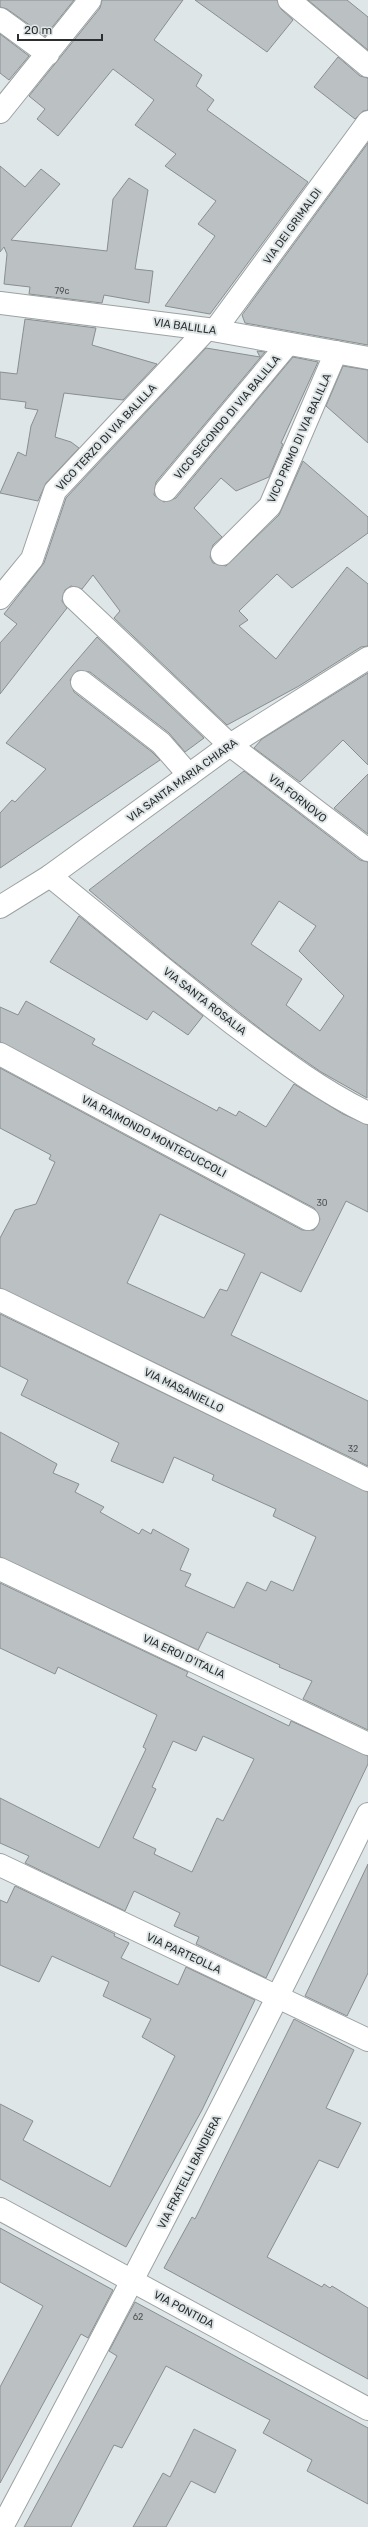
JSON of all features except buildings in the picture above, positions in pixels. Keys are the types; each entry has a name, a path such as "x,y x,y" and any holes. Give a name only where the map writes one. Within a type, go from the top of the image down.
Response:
{"street":[{"path":"0,112 90,0"},
{"path":"289,0 368,66"},
{"path":"0,19 48,54"},
{"name":"VIA DEI GRIMALDI","path":"211,330 368,122"},
{"name":"VIA BALILLA","path":"0,303 211,330 368,358"},
{"name":"VICO TERZO DI VIA BALILLA","path":"0,598 32,560 55,491 211,330"},
{"name":"VICO SECONDO DI VIA BALILLA","path":"166,490 288,344"},
{"name":"VICO PRIMO DI VIA BALILLA","path":"222,554 270,506 336,352"},
{"name":"VIA FORNOVO","path":"74,598 230,745 368,850"},
{"name":"VIA SANTA MARIA CHIARA","path":"0,907 50,876 230,745 368,658"},
{"path":"82,682 161,743 189,775"},
{"name":"VIA SANTA ROSALIA","path":"50,876 190,990 293,1070 338,1099 368,1113"},
{"name":"VIA RAIMONDO MONTECUCCOLI","path":"0,1054 308,1219"},
{"name":"VIA MASANIELLO","path":"0,1300 368,1480"},
{"name":"VIA EROI D'ITALIA","path":"0,1569 368,1744"},
{"name":"VIA FRATELLI BANDIERA","path":"2,2527 133,2281 279,1998 368,1814"},
{"name":"VIA PARTEOLLA","path":"0,1865 368,2040"},
{"name":"VIA PONTIDA","path":"0,2208 368,2408"}]}
